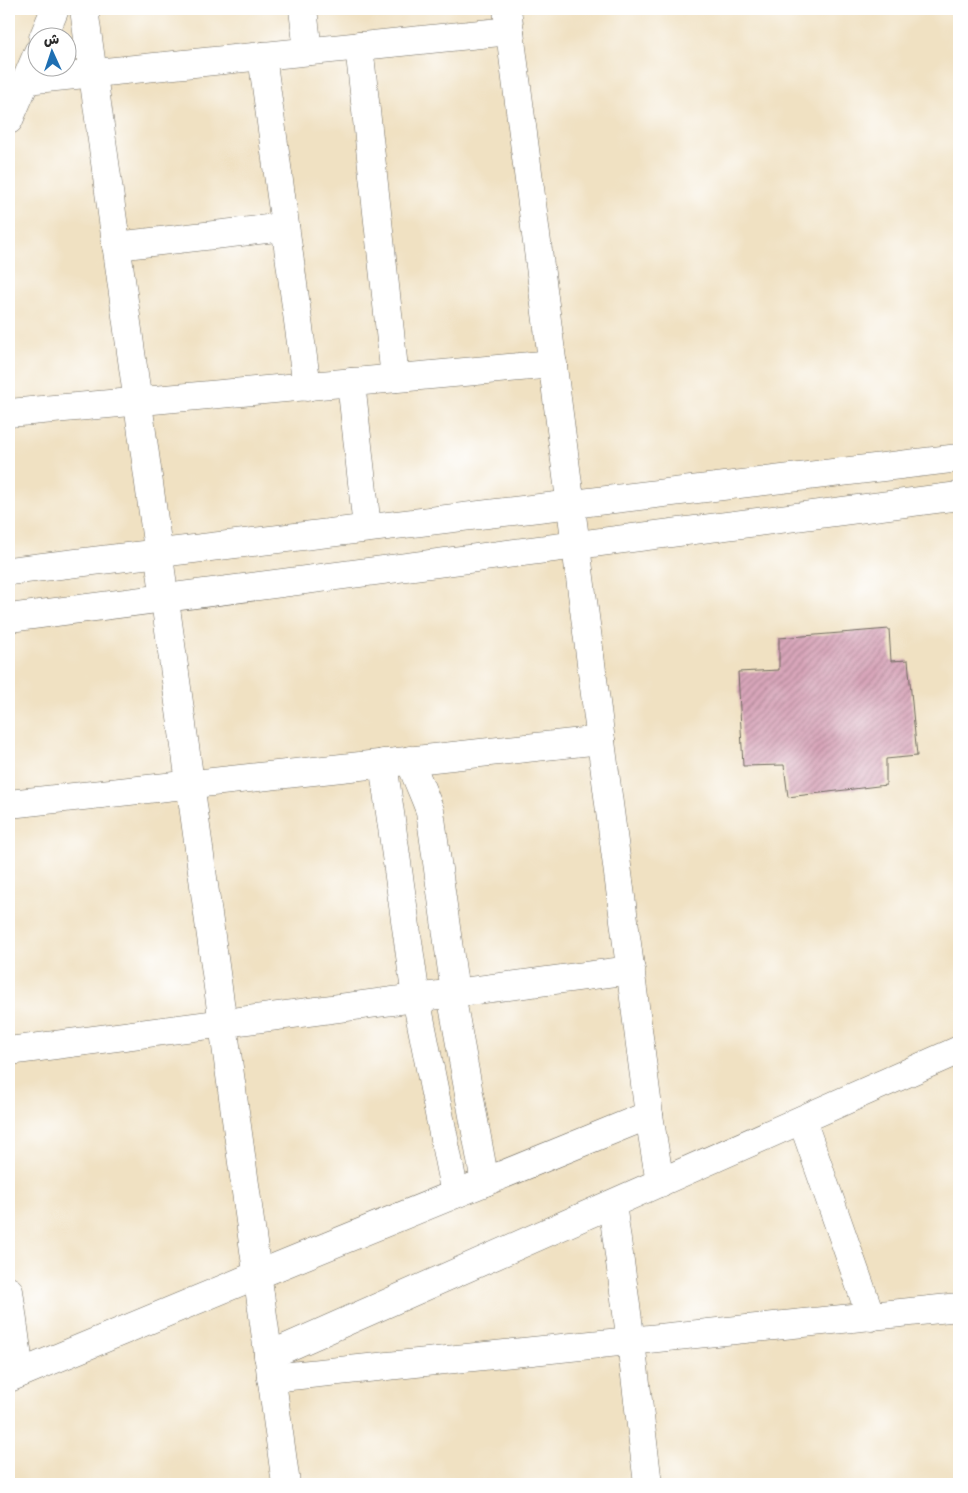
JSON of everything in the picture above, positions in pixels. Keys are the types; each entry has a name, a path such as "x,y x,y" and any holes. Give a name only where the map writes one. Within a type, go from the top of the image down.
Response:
{"street":[{"path":"47,28 55,9"},
{"path":"84,9 286,1484"},
{"path":"303,9 308,51"},
{"path":"26,80 359,46 508,20 649,1115 660,1183"},
{"path":"359,46 395,378"},
{"path":"262,56 307,386"},
{"path":"9,120 28,75"},
{"path":"116,246 285,227"},
{"path":"9,413 553,364"},
{"path":"351,382 367,528"},
{"path":"9,570 959,458"},
{"path":"9,618 959,496"},
{"path":"9,804 601,740"},
{"path":"410,760 430,811 453,994 486,1182"},
{"path":"383,763 416,998 455,1194"},
{"path":"9,1051 631,970"},
{"path":"270,1367 612,1204 959,1050"},
{"path":"9,1291 14,1376 649,1115"},
{"path":"802,1120 871,1317"},
{"path":"612,1204 648,1484"},
{"path":"270,1367 631,1342 959,1307"}],"building":[{"path":"889,629 891,661 908,660 917,756 886,759 886,785 788,797 784,765 743,766 738,672 779,670 779,638"}]}
